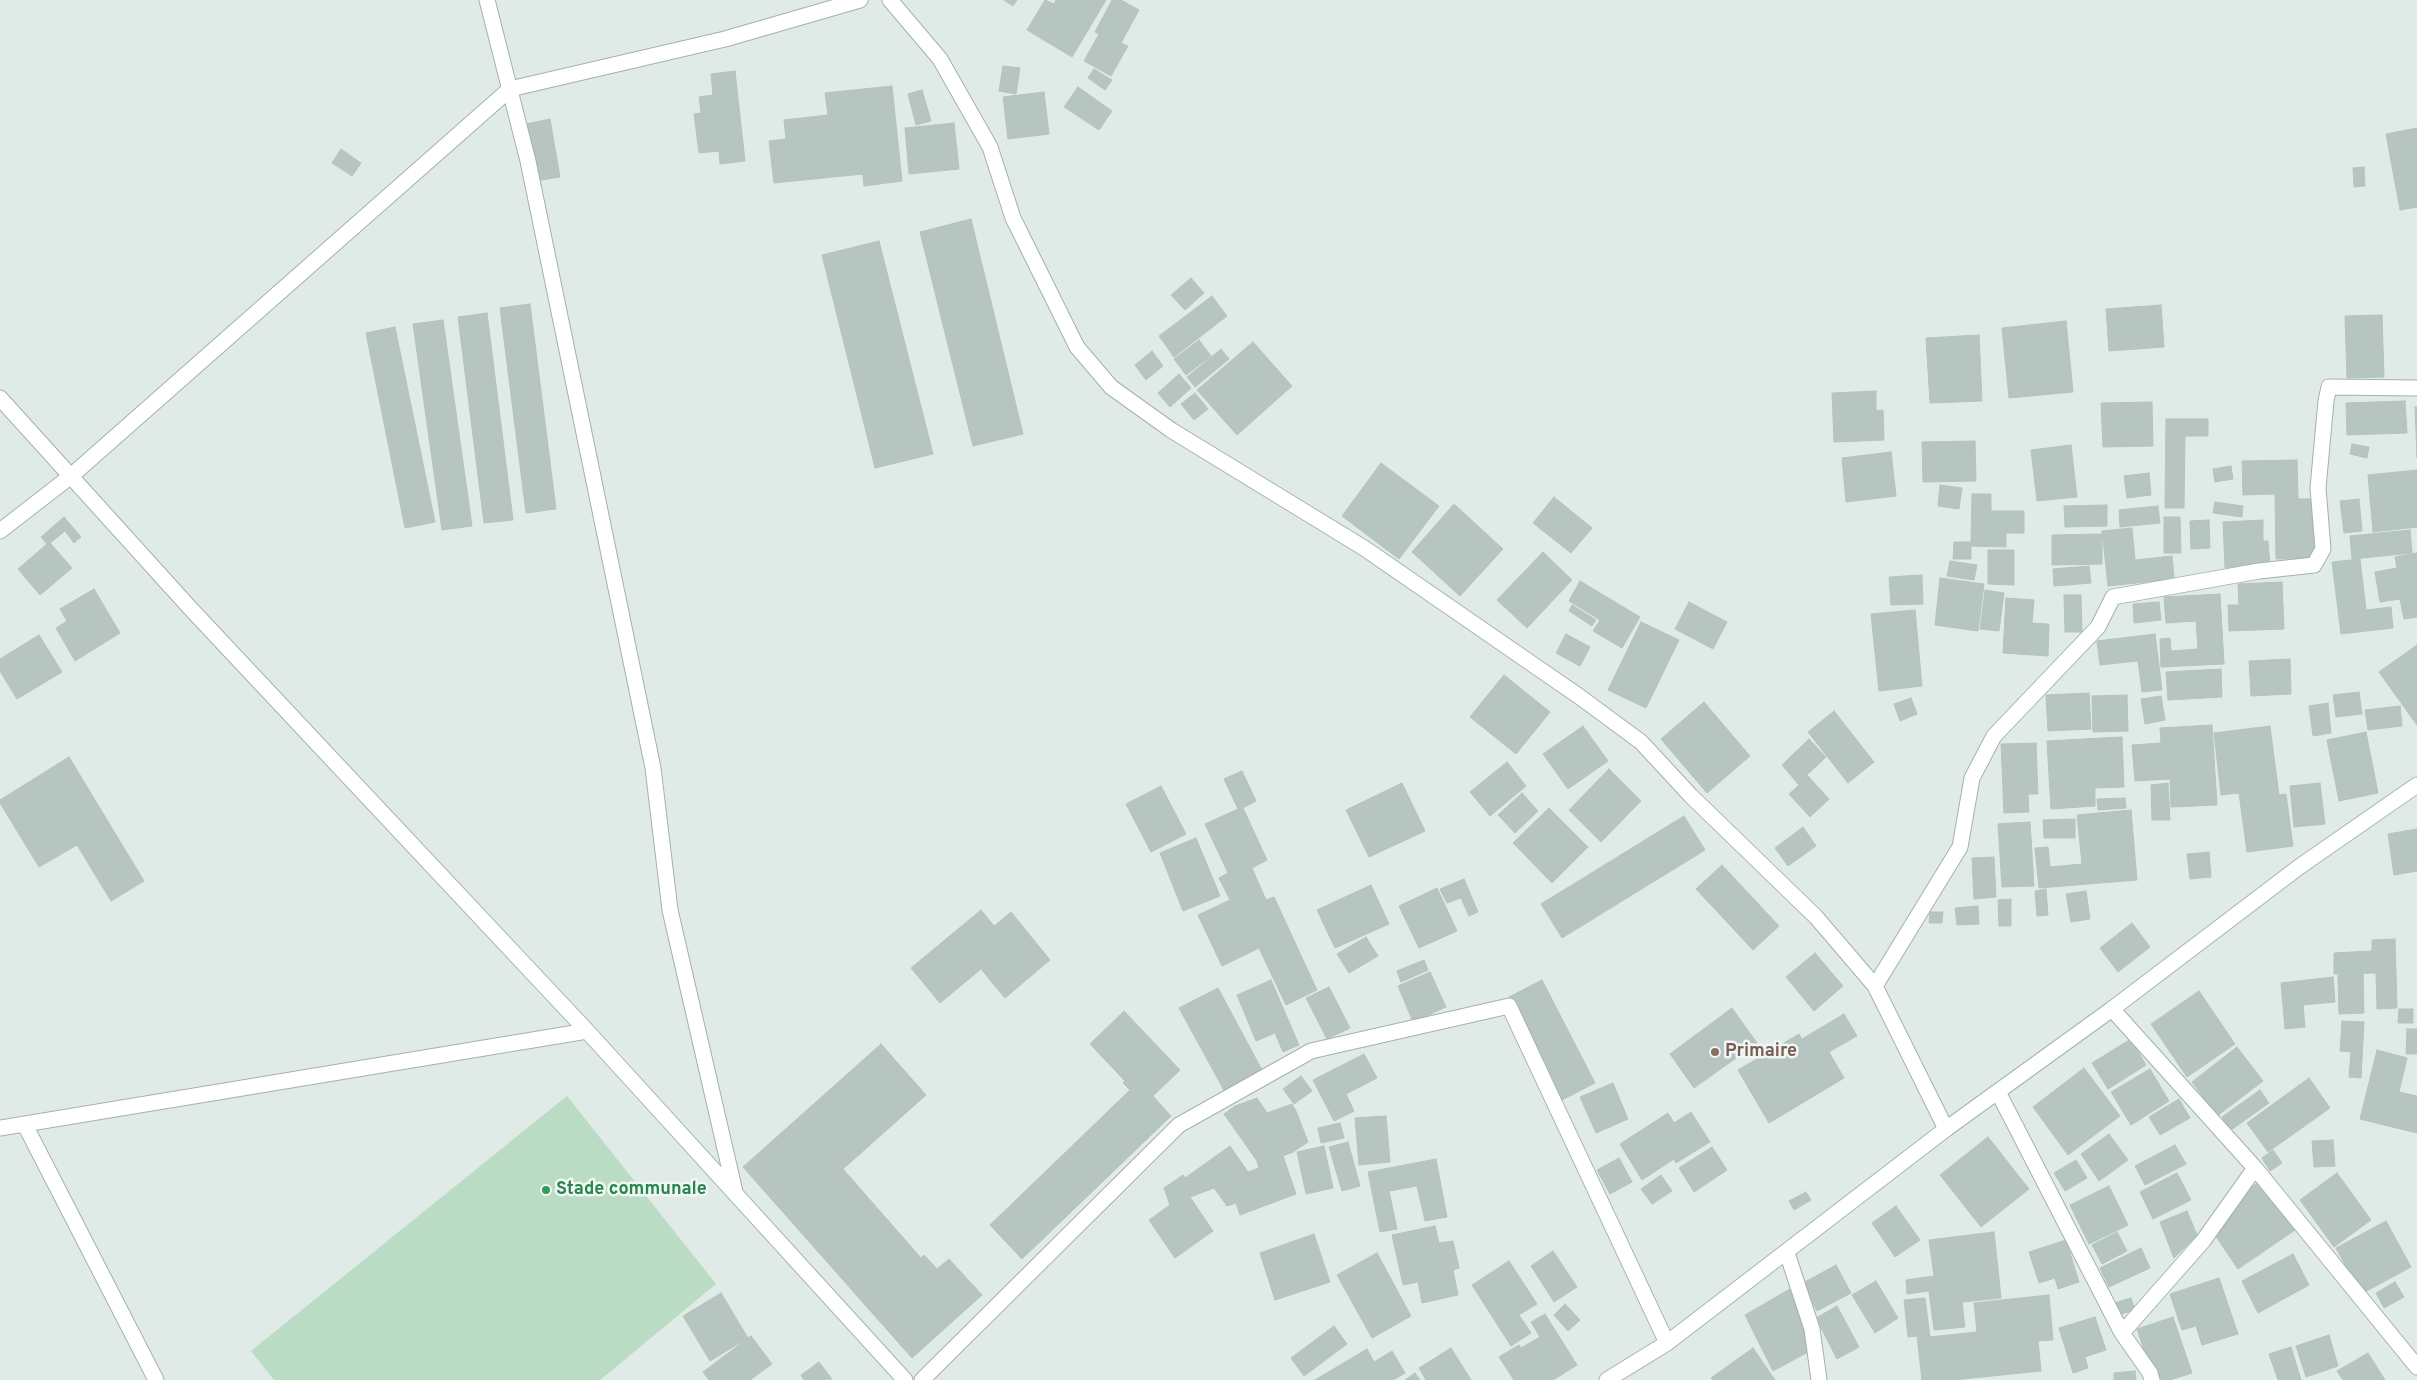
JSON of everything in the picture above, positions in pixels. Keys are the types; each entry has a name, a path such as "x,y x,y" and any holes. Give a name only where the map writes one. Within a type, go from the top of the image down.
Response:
{"street":[{"path":"487,0 528,161 653,768 670,910 736,1194"},
{"path":"0,531 71,476 510,89 725,39 860,0"},
{"path":"890,0 944,67 990,147 1013,218 1077,347 1111,387 1171,430 1364,548 1580,697 1641,742 1692,796 1816,917 1875,986 1946,1129"},
{"path":"1875,986 1960,847 1972,778 1994,736 2098,627 2113,597 2259,571 2314,565 2323,549 2318,488 2329,387 2417,388"},
{"path":"0,398 190,608 587,1031 905,1380"},
{"path":"1607,1380 1667,1343 1787,1253 1946,1129 2112,1009 2299,867 2417,785"},
{"path":"922,1380 1179,1125 1311,1051 1509,1006 1667,1343"},
{"path":"2112,1009 2255,1168 2417,1366"},
{"path":"0,1128 587,1031"},
{"path":"1998,1092 2122,1333 2150,1373 2152,1380"},
{"path":"26,1124 156,1380"},
{"path":"2122,1333 2203,1241 2255,1168"},
{"path":"1787,1253 1812,1329 1819,1380"}],"green space":[{"name":"Stade communale","path":"567,1096 716,1284 600,1380 274,1380 251,1351"}],"building":[{"path":"1004,0 1017,0 1013,6"},
{"path":"1045,0 1054,4 1056,0 1106,0 1072,57 1027,30"},
{"path":"1112,0 1121,0 1139,10 1121,43 1128,46 1111,76 1084,61 1099,34 1095,32"},
{"path":"1003,66 1020,68 1016,94 999,91"},
{"path":"1094,69 1112,80 1105,90 1088,78"},
{"path":"735,71 745,161 720,164 719,151 699,153 694,114 701,113 699,97 713,95 711,74"},
{"path":"892,86 902,181 864,186 863,174 774,183 769,141 786,139 784,120 828,115 825,93"},
{"path":"1078,87 1112,111 1099,130 1064,107"},
{"path":"922,90 931,121 916,125 908,94"},
{"path":"1044,92 1049,134 1008,139 1003,97"},
{"path":"550,119 560,177 535,181 526,124"},
{"path":"954,123 959,169 909,174 905,128"},
{"path":"2417,128 2417,207 2400,210 2386,134"},
{"path":"341,149 361,163 352,176 332,163"},
{"path":"2364,167 2365,186 2354,187 2353,168"},
{"path":"971,219 1023,434 973,446 920,232"},
{"path":"879,241 933,454 875,468 822,255"},
{"path":"1191,278 1204,293 1185,310 1171,295"},
{"path":"1212,296 1227,316 1174,357 1159,336"},
{"path":"530,304 556,509 526,513 500,308"},
{"path":"2161,305 2164,347 2109,351 2106,309"},
{"path":"487,313 513,520 484,523 458,317"},
{"path":"2382,315 2384,377 2347,378 2345,316"},
{"path":"443,320 472,526 442,530 413,324"},
{"path":"2066,321 2073,392 2009,398 2002,328"},
{"path":"395,327 435,522 405,528 366,333"},
{"path":"1979,335 1982,401 1930,403 1926,338"},
{"path":"1199,340 1211,356 1186,375 1174,359"},
{"path":"1253,342 1292,386 1237,435 1197,390"},
{"path":"1221,349 1229,359 1195,387 1187,377"},
{"path":"1152,351 1163,366 1146,380 1135,365"},
{"path":"1179,374 1191,388 1170,407 1158,393"},
{"path":"1876,391 1876,411 1883,410 1884,440 1834,442 1832,393"},
{"path":"1195,393 1208,409 1194,420 1181,404"},
{"path":"2405,401 2407,433 2347,435 2346,403"},
{"path":"2152,402 2153,446 2103,447 2101,403"},
{"path":"2415,407 2417,407 2417,458"},
{"path":"2166,419 2208,419 2208,436 2185,436 2184,508 2165,508"},
{"path":"1975,441 1976,481 1923,482 1922,442"},
{"path":"2352,444 2369,447 2367,458 2350,454"},
{"path":"2071,445 2077,497 2037,501 2031,450"},
{"path":"1891,452 1896,496 1846,502 1842,458"},
{"path":"2297,460 2298,499 2315,499 2316,558 2276,559 2275,494 2243,495 2242,461"},
{"path":"1381,463 1439,506 1399,559 1342,516"},
{"path":"2231,466 2233,479 2215,482 2213,469"},
{"path":"2417,470 2417,527 2373,532 2368,475"},
{"path":"2149,473 2151,495 2127,498 2124,476"},
{"path":"1940,485 1962,488 1959,509 1938,506"},
{"path":"1972,494 1991,494 1991,511 2024,511 2024,533 2006,533 2006,547 1971,546 1971,559 1953,559 1954,542 1971,542"},
{"path":"1554,497 1592,528 1571,553 1533,523"},
{"path":"2359,499 2362,531 2344,533 2340,501"},
{"path":"2215,502 2243,506 2242,517 2213,513"},
{"path":"1454,504 1503,549 1460,596 1412,552"},
{"path":"2107,505 2107,526 2065,527 2064,506"},
{"path":"2158,506 2160,523 2120,527 2119,510"},
{"path":"64,517 81,537 74,543 65,531 50,543 72,568 40,595 18,569 47,544 41,537"},
{"path":"2164,517 2180,517 2181,553 2164,553"},
{"path":"2209,520 2210,548 2191,549 2190,521"},
{"path":"2263,520 2263,541 2268,541 2270,566 2225,568 2223,522"},
{"path":"2132,528 2135,560 2172,556 2174,579 2108,586 2102,531"},
{"path":"2410,530 2412,553 2352,559 2350,536"},
{"path":"2102,534 2102,564 2052,565 2052,535"},
{"path":"1988,550 2014,550 2014,585 1988,584"},
{"path":"1543,552 1572,580 1527,628 1497,600"},
{"path":"2417,553 2417,617 2404,619 2400,599 2380,602 2375,572 2397,568 2395,557"},
{"path":"2360,559 2366,610 2391,607 2393,628 2341,634 2332,562"},
{"path":"1950,561 1977,565 1974,580 1947,576"},
{"path":"2089,566 2091,583 2054,586 2053,569"},
{"path":"1922,575 1923,604 1891,605 1889,577"},
{"path":"1940,578 1984,584 1978,631 1935,625"},
{"path":"1580,581 1640,617 1622,648 1593,631 1600,620 1569,601"},
{"path":"2282,582 2284,629 2229,631 2228,605 2239,605 2238,584"},
{"path":"94,589 120,633 75,661 56,628 67,621 60,609"},
{"path":"1985,590 2004,593 1999,631 1980,629"},
{"path":"2220,594 2224,664 2161,667 2160,639 2170,638 2171,651 2198,649 2196,621 2166,623 2164,597"},
{"path":"2064,595 2081,595 2082,632 2065,632"},
{"path":"2006,598 2034,600 2032,623 2049,624 2048,656 2003,653"},
{"path":"1689,602 1727,622 1713,649 1675,629"},
{"path":"2159,602 2161,620 2134,623 2133,604"},
{"path":"1572,605 1596,620 1592,626 1569,611"},
{"path":"1915,610 1922,686 1879,691 1871,614"},
{"path":"1641,622 1679,640 1646,708 1608,690"},
{"path":"1566,634 1590,647 1580,666 1556,653"},
{"path":"2155,634 2162,690 2142,692 2138,661 2100,665 2097,641"},
{"path":"39,635 62,672 17,699 0,671 0,659"},
{"path":"2417,645 2417,725 2379,672"},
{"path":"2290,659 2291,694 2251,696 2249,661"},
{"path":"2221,669 2222,697 2168,700 2166,672"},
{"path":"1504,675 1550,712 1516,754 1470,717"},
{"path":"2359,692 2362,714 2336,717 2333,695"},
{"path":"2089,693 2091,729 2048,731 2046,695"},
{"path":"2127,695 2128,731 2093,732 2092,696"},
{"path":"2161,696 2165,720 2145,724 2141,699"},
{"path":"1911,698 1917,714 1900,721 1894,704"},
{"path":"1704,702 1750,756 1707,793 1661,739"},
{"path":"2328,703 2331,733 2313,736 2309,706"},
{"path":"2400,706 2402,726 2368,730 2365,710"},
{"path":"1834,711 1874,762 1848,783 1808,732"},
{"path":"2212,725 2217,805 2171,807 2170,779 2135,781 2132,745 2161,743 2160,728"},
{"path":"1583,726 1608,761 1568,789 1543,754"},
{"path":"2270,726 2279,795 2286,794 2293,846 2247,852 2239,793 2221,795 2214,733"},
{"path":"2366,732 2378,793 2339,801 2327,740"},
{"path":"2122,737 2124,787 2095,788 2095,806 2051,809 2047,741"},
{"path":"1809,739 1826,757 1807,775 1829,799 1810,817 1789,794 1799,785 1782,765"},
{"path":"2036,743 2038,794 2028,794 2029,812 2004,813 2001,744"},
{"path":"69,757 144,881 111,901 77,845 39,867 0,803 0,800"},
{"path":"1507,762 1526,786 1490,816 1470,792"},
{"path":"1609,769 1641,801 1601,842 1569,810"},
{"path":"1242,771 1256,801 1243,808 1267,860 1252,868 1266,900 1274,897 1317,990 1286,1005 1259,948 1222,966 1198,915 1230,900 1219,878 1228,873 1205,824 1238,809 1224,779"},
{"path":"1402,783 1425,831 1369,857 1346,810"},
{"path":"2168,783 2170,820 2152,820 2151,785"},
{"path":"2320,783 2325,824 2294,827 2290,786"},
{"path":"1161,786 1186,834 1151,852 1126,804"},
{"path":"1522,793 1538,811 1515,833 1498,815"},
{"path":"2125,798 2126,808 2098,810 2097,799"},
{"path":"1549,808 1588,847 1552,883 1513,843"},
{"path":"2131,810 2137,880 2039,888 2035,848 2048,847 2050,867 2082,864 2077,815"},
{"path":"1684,816 1705,850 1562,938 1541,904"},
{"path":"2075,819 2075,838 2044,838 2043,820"},
{"path":"2030,822 2034,886 2002,887 1998,824"},
{"path":"1803,827 1816,846 1788,866 1775,848"},
{"path":"2417,829 2417,871 2394,875 2388,834"},
{"path":"1196,838 1220,896 1183,911 1160,853"},
{"path":"2209,852 2211,877 2190,879 2187,854"},
{"path":"1994,857 1996,897 1974,899 1972,858"},
{"path":"1722,865 1779,926 1753,950 1696,889"},
{"path":"1464,879 1478,912 1469,916 1461,898 1447,903 1440,889"},
{"path":"1371,885 1389,924 1335,948 1317,910"},
{"path":"1437,888 1457,931 1419,948 1399,906"},
{"path":"2046,889 2048,915 2037,916 2035,891"},
{"path":"2086,891 2090,919 2071,922 2066,894"},
{"path":"2011,899 2011,926 1999,926 1998,900"},
{"path":"1978,906 1979,924 1957,925 1955,908"},
{"path":"981,910 994,926 1011,912 1050,960 1005,998 981,969 940,1003 911,968"},
{"path":"1930,912 1943,912 1942,923 1929,923"},
{"path":"2132,923 2150,947 2118,972 2100,948"},
{"path":"1366,937 1378,956 1349,973 1337,954"},
{"path":"2395,939 2397,1008 2377,1009 2376,973 2334,974 2334,953 2372,951 2372,940"},
{"path":"1815,953 1843,986 1814,1011 1786,977"},
{"path":"1424,960 1428,970 1401,982 1397,971"},
{"path":"1430,972 1446,1007 1413,1022 1398,986"},
{"path":"2363,974 2364,1013 2339,1014 2338,975"},
{"path":"2333,977 2335,1002 2303,1005 2305,1027 2285,1029 2281,983"},
{"path":"1271,980 1299,1045 1283,1052 1275,1033 1256,1041 1237,995"},
{"path":"1542,980 1595,1083 1562,1100 1509,997"},
{"path":"1329,987 1350,1028 1327,1039 1306,998"},
{"path":"1218,988 1263,1072 1225,1092 1179,1008"},
{"path":"2199,991 2235,1044 2187,1077 2151,1024"},
{"path":"1732,1008 1757,1043 1694,1088 1670,1054"},
{"path":"2399,1009 2413,1009 2413,1023 2398,1023"},
{"path":"1124,1011 1180,1070 1153,1096 1171,1116 1022,1259 990,1225 1130,1090 1123,1083 1125,1081 1090,1044"},
{"path":"1844,1014 1857,1036 1829,1052 1844,1078 1769,1123 1738,1070 1799,1034 1802,1039"},
{"path":"2342,1021 2364,1022 2361,1078 2349,1077 2351,1052 2340,1051"},
{"path":"2407,1029 2417,1029 2417,1054 2406,1054"},
{"path":"2131,1039 2146,1065 2108,1089 2092,1063"},
{"path":"881,1044 926,1095 843,1169 921,1258 924,1255 937,1269 949,1259 982,1295 912,1358 743,1167"},
{"path":"2237,1047 2263,1081 2217,1116 2192,1082"},
{"path":"2377,1050 2407,1058 2399,1092 2417,1096 2417,1133 2360,1119"},
{"path":"1364,1054 1377,1078 1346,1094 1354,1111 1334,1121 1313,1080"},
{"path":"2084,1068 2120,1116 2068,1155 2033,1107"},
{"path":"2150,1069 2169,1101 2131,1125 2111,1092"},
{"path":"1301,1076 1312,1091 1294,1104 1283,1089"},
{"path":"2309,1078 2330,1108 2268,1152 2247,1123"},
{"path":"1613,1083 1628,1119 1596,1133 1580,1097"},
{"path":"2260,1090 2269,1103 2231,1130 2222,1117"},
{"path":"1257,1098 1267,1113 1292,1104 1296,1111 1308,1142 1283,1156 1296,1194 1240,1215 1236,1203 1227,1206 1214,1188 1190,1197 1213,1231 1175,1258 1149,1220 1170,1205 1164,1188 1183,1175 1185,1178 1230,1146 1248,1172 1259,1168 1257,1161 1224,1114 1235,1106"},
{"path":"2179,1099 2190,1118 2160,1135 2149,1117"},
{"path":"1691,1112 1710,1142 1676,1163 1674,1159 1642,1180 1620,1144 1668,1113 1674,1123"},
{"path":"1386,1116 1390,1162 1359,1165 1355,1118"},
{"path":"1340,1123 1344,1138 1321,1143 1318,1128"},
{"path":"2109,1134 2128,1160 2099,1181 2081,1154"},
{"path":"1988,1137 2029,1189 1981,1227 1940,1175"},
{"path":"2333,1140 2335,1166 2314,1167 2312,1141"},
{"path":"1348,1142 1360,1186 1342,1191 1329,1147"},
{"path":"2175,1145 2186,1164 2145,1185 2135,1166"},
{"path":"1324,1146 1333,1188 1306,1194 1297,1152"},
{"path":"1712,1147 1727,1170 1694,1192 1679,1168"},
{"path":"2273,1150 2282,1163 2270,1171 2262,1158"},
{"path":"1619,1158 1632,1182 1610,1194 1597,1170"},
{"path":"1436,1159 1447,1217 1425,1221 1417,1186 1389,1191 1397,1229 1380,1232 1368,1172"},
{"path":"2076,1160 2087,1178 2065,1191 2054,1173"},
{"path":"2177,1173 2191,1200 2153,1219 2140,1192"},
{"path":"2337,1173 2371,1220 2334,1247 2300,1200"},
{"path":"1661,1175 1672,1191 1652,1204 1641,1189"},
{"path":"2259,1182 2269,1197 2272,1195 2298,1228 2238,1269 2215,1235 2245,1192"},
{"path":"2109,1186 2128,1225 2089,1244 2070,1205"},
{"path":"1806,1192 1811,1200 1794,1210 1789,1201"},
{"path":"1896,1206 1920,1240 1895,1257 1872,1223"},
{"path":"2187,1211 2197,1235 2174,1258 2160,1222"},
{"path":"2386,1221 2411,1267 2361,1294 2336,1248"},
{"path":"1435,1226 1439,1243 1453,1241 1459,1268 1453,1270 1458,1295 1422,1303 1418,1282 1403,1285 1392,1235"},
{"path":"1994,1232 2001,1298 1962,1302 1965,1327 1934,1330 1929,1291 1907,1294 1906,1280 1934,1276 1929,1240"},
{"path":"2117,1232 2127,1251 2102,1264 2092,1245"},
{"path":"1314,1234 1330,1282 1275,1300 1260,1253"},
{"path":"2066,1240 2079,1282 2058,1289 2055,1278 2039,1283 2029,1252"},
{"path":"2141,1248 2150,1268 2109,1287 2100,1268"},
{"path":"1553,1251 1577,1287 1554,1302 1531,1266"},
{"path":"1377,1253 1411,1316 1372,1338 1337,1275"},
{"path":"2293,1254 2309,1285 2258,1313 2242,1281"},
{"path":"1509,1261 1537,1304 1519,1315 1531,1333 1511,1346 1472,1285"},
{"path":"1836,1265 1851,1293 1817,1311 1803,1283"},
{"path":"2219,1278 2238,1334 2202,1345 2196,1326 2182,1330 2170,1294"},
{"path":"1876,1281 1898,1318 1875,1333 1852,1295"},
{"path":"2395,1282 2404,1297 2384,1308 2376,1293"},
{"path":"1795,1286 1808,1352 1773,1371 1745,1315"},
{"path":"721,1293 748,1338 710,1361 683,1316"},
{"path":"2049,1295 2053,1340 2038,1341 2041,1371 1953,1380 1922,1380 1917,1336 1908,1337 1904,1300 1925,1298 1930,1337 1977,1332 1974,1303"},
{"path":"2131,1298 2135,1310 2118,1315 2114,1303"},
{"path":"1565,1304 1580,1320 1568,1331 1554,1315"},
{"path":"1837,1306 1859,1347 1837,1359 1816,1318"},
{"path":"1545,1314 1577,1365 1553,1380 1514,1380 1499,1357 1519,1345 1521,1348 1540,1337 1531,1322"},
{"path":"2095,1317 2106,1350 2085,1357 2088,1368 2073,1373 2059,1328"},
{"path":"2173,1317 2192,1373 2170,1380 2154,1380 2137,1329"},
{"path":"1334,1326 1347,1344 1304,1376 1291,1358"},
{"path":"2329,1335 2338,1366 2306,1377 2296,1346"},
{"path":"751,1336 772,1364 750,1380 709,1380 703,1372"},
{"path":"2291,1347 2301,1380 2278,1380 2269,1354"},
{"path":"1451,1348 1471,1380 1426,1380 1419,1368"},
{"path":"1753,1348 1775,1380 1713,1380 1711,1378"},
{"path":"1367,1349 1374,1362 1392,1351 1405,1373 1393,1380 1315,1380"},
{"path":"2368,1353 2385,1380 2343,1380 2337,1371"},
{"path":"819,1362 832,1379 804,1380 801,1375"},
{"path":"2135,1371 2136,1380 2114,1380 2114,1373"},
{"path":"1415,1373 1420,1380 1405,1380"}],"place":[{"name":"Primaire","path":"1715,1052"},
{"name":"Stade communale","path":"546,1190"}]}
